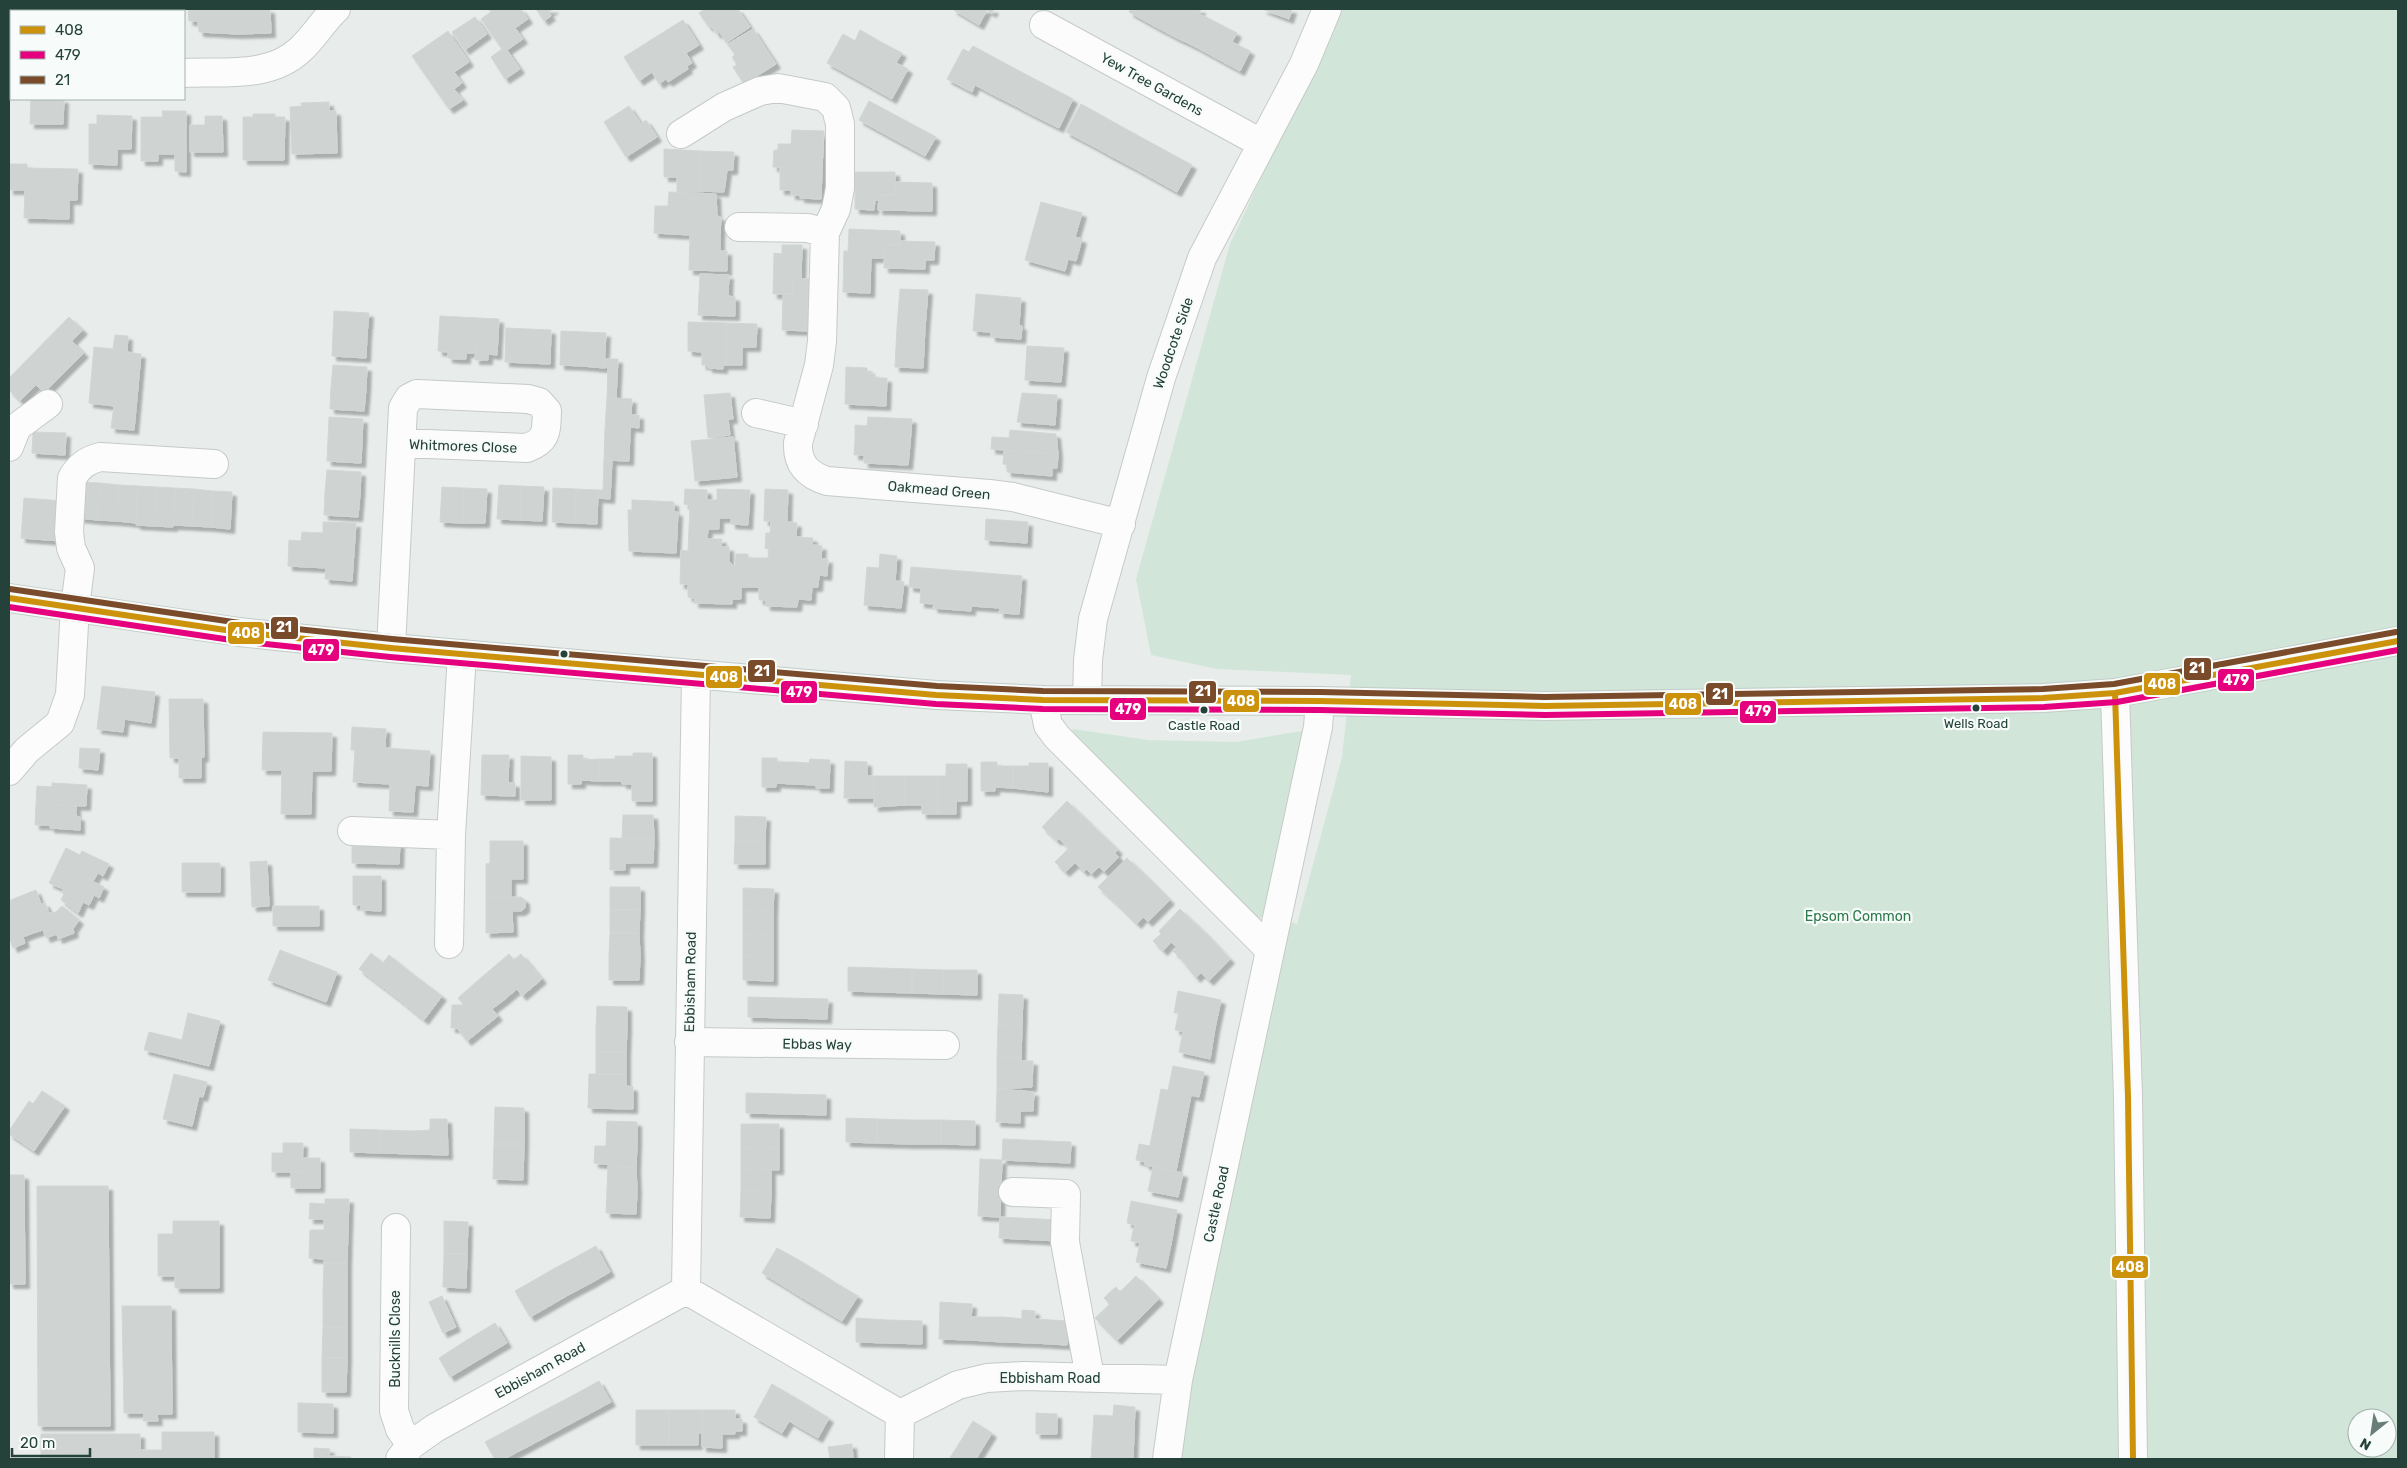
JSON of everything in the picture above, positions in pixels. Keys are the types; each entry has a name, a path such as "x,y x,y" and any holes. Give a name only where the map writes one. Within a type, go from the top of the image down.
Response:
{"highway":[{"path":"9,598 239,632 390,648 936,695 1044,700 1320,701 1545,706 2043,698 2115,693 2398,641"}],"street":[{"path":"185,73 258,70 283,63 302,48 336,9"},
{"name":"Woodcote Side","path":"1087,700 1088,660 1093,620 1161,378 1202,258 1304,64 1327,9"},
{"name":"Yew Tree Gardens","path":"1044,25 1261,143"},
{"name":"Oakmead Green","path":"681,134 724,107 760,91 778,88 825,97 836,108 840,124 838,195 836,209 825,233 822,341 819,365 798,454 804,467 814,476 827,481 1012,497 1121,524"},
{"path":"739,227 808,228 825,233"},
{"name":"Whitmores Close","path":"390,648 403,408 408,398 417,394 528,399 539,402 547,411 546,434 538,444 527,448 402,444"},
{"path":"9,447 17,427 48,404"},
{"path":"756,413 804,424"},
{"path":"9,771 27,750 60,723 67,709 70,695 75,607 80,568 71,548 69,532 72,478 76,471 88,460 100,457 214,464"},
{"path":"449,944 451,835 462,654"},
{"name":"Ebbisham Road","path":"406,1452 435,1428 686,1290 696,674"},
{"path":"2115,693 2128,1098 2133,1459"},
{"path":"1044,700 1048,726 1057,737 1269,949"},
{"name":"Castle Road","path":"1167,1459 1178,1380 1318,727 1320,701"},
{"path":"352,831 451,835"},
{"name":"Ebbas Way","path":"689,1042 945,1045"},
{"path":"1013,1192 1066,1194 1065,1242 1090,1378"},
{"name":"Bucknills Close","path":"396,1228 394,1411 406,1452"},
{"path":"686,1290 900,1414 899,1459"},
{"name":"Ebbisham Road","path":"900,1414 958,1385 987,1378 1024,1376 1178,1380"}],"green space":[{"name":"Epsom Common","path":"1340,9 2398,9 2398,1459 1177,1459 1187,1386 1283,919 1297,924 1342,757 1351,675 1217,669 1151,655 1136,579 1230,244"},
{"path":"1073,729 1148,740 1236,742 1302,731 1307,741 1266,915 1254,921 1071,736"}],"building":[{"path":"9,9 35,9 10,10 9,28"},
{"path":"188,9 237,9 238,34 199,32 198,21 189,21"},
{"path":"237,9 270,9 271,33 238,34"},
{"path":"488,9 521,9 528,19 515,28 523,39 507,50 520,69 505,79 491,57 502,49 481,19 491,12"},
{"path":"536,9 554,9 548,12 551,16 544,21"},
{"path":"705,9 738,9 750,27 726,43 720,32 717,34 711,26 709,27 699,13"},
{"path":"952,9 994,9 992,13 987,10 979,25"},
{"path":"1131,9 1165,9 1156,27 1129,12"},
{"path":"1165,9 1189,9 1175,37 1156,27"},
{"path":"1189,9 1201,9 1199,14 1208,18 1194,46 1175,37"},
{"path":"1262,9 1292,9 1289,19"},
{"path":"475,17 487,34 465,50 452,32"},
{"path":"1208,18 1237,33 1232,42 1250,51 1240,71 1194,46"},
{"path":"683,20 699,45 686,53 692,63 687,66 688,69 677,76 654,38"},
{"path":"753,29 776,64 744,84 733,67 737,65 732,57 735,55 728,44"},
{"path":"860,30 881,42 860,81 827,63 843,34 855,41"},
{"path":"448,31 469,62 454,72 462,83 454,89 463,100 449,109 412,56"},
{"path":"654,38 677,76 668,82 666,79 659,84 652,72 639,81 624,57"},
{"path":"881,42 902,53 896,63 908,69 892,99 860,81"},
{"path":"973,46 1010,66 994,95 975,85 972,92 947,79 963,49 969,52"},
{"path":"1010,66 1027,75 1012,104 994,95"},
{"path":"1027,75 1046,85 1031,114 1012,104"},
{"path":"1046,85 1073,99 1059,128 1031,114"},
{"path":"31,100 64,100 63,124 30,124"},
{"path":"869,101 936,137 925,156 859,120"},
{"path":"329,102 329,111 336,111 337,153 292,154 290,107 302,106 301,103"},
{"path":"1081,104 1108,119 1093,146 1066,132"},
{"path":"629,106 641,124 646,120 657,137 626,157 604,122"},
{"path":"162,111 186,111 186,172 175,171 175,154 158,154 158,161 141,161 141,117 163,117"},
{"path":"253,114 275,114 275,117 285,117 284,160 243,160 243,117 253,117"},
{"path":"97,115 132,116 131,149 117,149 117,165 89,164 89,124 97,124"},
{"path":"205,116 222,116 223,152 190,152 190,125 205,125"},
{"path":"1108,119 1126,129 1111,156 1093,146"},
{"path":"1126,129 1146,140 1132,167 1111,156"},
{"path":"792,130 824,131 822,169 773,167 774,150 778,150 778,144 791,144"},
{"path":"1146,140 1192,165 1177,192 1132,167"},
{"path":"664,149 700,151 700,191 677,193 677,177 664,177"},
{"path":"700,151 734,152 733,170 727,170 724,192 700,191"},
{"path":"9,164 27,164 27,168 78,169 77,200 69,200 69,219 24,218 25,190 9,190"},
{"path":"780,167 822,169 821,199 800,198 800,195 791,195 791,190 780,190"},
{"path":"855,172 895,172 895,195 879,195 879,200 875,200 874,210 855,209"},
{"path":"895,182 932,183 932,211 878,210 879,195 895,195"},
{"path":"669,192 692,193 690,235 654,233 655,206 668,206"},
{"path":"692,193 716,194 717,216 721,217 720,236 690,235"},
{"path":"1041,202 1082,213 1075,237 1082,239 1076,261 1068,259 1065,271 1025,260"},
{"path":"849,229 900,231 900,245 885,245 885,258 871,258 871,252 848,251"},
{"path":"690,235 720,236 720,251 727,251 727,271 689,270"},
{"path":"900,241 935,242 934,260 925,260 925,269 884,268 885,245 900,245"},
{"path":"782,245 802,245 801,279 793,278 793,294 773,294 774,253 782,254"},
{"path":"844,251 871,252 870,293 843,292"},
{"path":"700,274 729,275 728,296 735,297 735,316 698,315"},
{"path":"793,278 811,279 810,331 782,330 783,294 793,294"},
{"path":"900,289 928,290 925,328 897,327"},
{"path":"976,294 1021,298 1019,325 1022,326 1021,339 991,337 991,332 973,331"},
{"path":"334,311 369,313 367,335 333,333"},
{"path":"440,316 459,317 456,359 448,358 448,352 438,351"},
{"path":"69,317 83,330 72,341 84,353 44,393 36,385 20,401 9,390 9,378"},
{"path":"459,317 478,318 476,353 466,353 466,359 456,359"},
{"path":"478,318 499,319 497,355 488,354 488,360 475,360"},
{"path":"688,322 726,323 726,365 723,365 723,369 708,368 708,365 702,365 702,352 688,351"},
{"path":"726,323 757,324 756,347 742,347 742,365 726,365"},
{"path":"897,327 925,328 923,368 895,367"},
{"path":"506,328 529,329 527,363 505,362"},
{"path":"529,329 551,330 550,364 527,363"},
{"path":"561,331 584,332 582,366 560,365"},
{"path":"584,332 606,333 604,368 582,366"},
{"path":"333,333 367,335 366,358 332,356"},
{"path":"115,335 128,336 127,352 141,354 134,430 111,428 114,406 89,403 94,347 113,349"},
{"path":"1027,346 1064,348 1061,382 1025,380"},
{"path":"605,359 618,359 616,398 607,398 608,367 604,368"},
{"path":"333,365 367,367 366,389 331,387"},
{"path":"846,367 867,368 867,373 875,374 875,378 887,378 886,406 845,404"},
{"path":"331,387 366,389 364,411 330,409"},
{"path":"730,393 733,419 728,419 730,435 708,438 704,395"},
{"path":"1022,393 1057,395 1055,425 1017,422"},
{"path":"607,398 632,399 631,415 639,415 639,428 631,427 630,430 605,429"},
{"path":"329,417 363,419 362,441 328,439"},
{"path":"868,417 912,419 910,444 855,440 855,425 867,426"},
{"path":"605,429 630,430 629,461 604,460"},
{"path":"1010,430 1056,434 1058,454 991,449 992,437 1009,438"},
{"path":"33,432 66,433 65,455 32,453"},
{"path":"733,437 737,477 695,481 691,441"},
{"path":"328,439 362,441 361,463 327,461"},
{"path":"855,440 910,444 908,465 864,463 864,455 854,455"},
{"path":"1004,450 1058,454 1057,468 1052,468 1052,476 1007,472 1007,465 1003,464"},
{"path":"604,460 612,460 610,499 598,498 598,490 603,490"},
{"path":"327,470 361,472 360,494 325,492"},
{"path":"81,482 100,483 97,520 79,518"},
{"path":"100,483 119,485 117,521 97,520"},
{"path":"119,485 138,486 136,523 117,521"},
{"path":"499,485 521,486 520,520 497,519"},
{"path":"138,486 156,487 154,526 136,525"},
{"path":"521,486 544,487 542,521 520,520"},
{"path":"156,487 175,488 173,527 154,526"},
{"path":"442,487 464,488 463,523 440,522"},
{"path":"175,488 194,489 192,526 173,525"},
{"path":"464,488 487,489 485,523 463,523"},
{"path":"553,488 576,489 575,523 552,522"},
{"path":"194,489 213,491 211,527 192,526"},
{"path":"576,489 598,490 597,524 575,523"},
{"path":"685,489 707,490 707,500 717,500 717,489 750,490 748,525 731,524 731,518 719,518 719,529 708,529 707,539 722,539 721,547 729,547 729,561 735,567 736,554 748,554 748,558 768,558 769,549 765,548 766,533 770,533 771,521 764,521 765,489 788,490 787,522 797,523 796,537 813,538 812,545 822,546 821,559 828,559 827,576 819,575 818,587 812,587 811,600 798,599 797,607 766,606 766,600 759,600 759,587 741,587 741,599 732,599 732,604 694,603 695,598 688,597 688,584 680,584 681,550 688,551 690,505 684,504"},
{"path":"213,491 232,492 230,529 211,527"},
{"path":"325,492 360,494 358,517 324,515"},
{"path":"24,498 63,501 60,541 21,538"},
{"path":"632,500 654,501 652,552 629,551 628,510 632,510"},
{"path":"654,501 674,502 674,512 678,512 676,553 652,552"},
{"path":"986,519 1028,522 1027,543 985,540"},
{"path":"323,522 356,523 352,581 325,579 326,568 288,566 289,540 301,541 302,532 323,533"},
{"path":"880,554 897,556 895,581 904,582 901,608 864,605 867,567 879,568"},
{"path":"911,567 1022,576 1019,614 999,613 1000,608 971,606 971,611 933,608 934,604 920,603 921,588 909,587"},
{"path":"102,686 128,689 123,732 97,729"},
{"path":"128,689 155,692 151,723 124,719"},
{"path":"169,699 203,699 204,757 201,758 201,778 179,778 179,758 170,758"},
{"path":"352,727 386,729 385,748 430,751 428,786 415,785 413,812 389,811 390,784 353,782 355,750 351,750"},
{"path":"263,732 332,733 331,771 312,771 311,814 281,814 282,770 262,770"},
{"path":"80,748 100,749 98,770 79,768"},
{"path":"633,753 652,753 652,801 632,801 632,784 622,784 622,781 599,781 599,759 615,759 615,756 633,756"},
{"path":"482,755 509,755 508,783 515,783 515,796 481,795"},
{"path":"568,755 583,755 583,760 599,759 599,781 581,780 581,784 568,784"},
{"path":"521,756 551,757 551,800 521,800"},
{"path":"762,758 777,758 777,762 794,762 793,784 776,783 776,787 762,787"},
{"path":"810,759 830,760 829,788 816,788 816,785 793,784 794,762 809,763"},
{"path":"845,761 867,762 867,776 874,776 873,798 844,798"},
{"path":"981,762 997,762 997,766 1013,766 1013,788 995,787 995,791 981,791"},
{"path":"1029,763 1048,763 1048,792 1013,788 1013,766 1029,766"},
{"path":"946,764 967,764 967,801 956,801 956,814 938,814 938,776 946,776"},
{"path":"874,776 905,776 905,805 874,807"},
{"path":"905,776 938,776 938,814 922,814 922,805 905,805"},
{"path":"52,783 87,785 86,806 36,804 37,786 52,787"},
{"path":"1067,801 1092,825 1069,848 1059,839 1057,841 1042,827"},
{"path":"36,804 76,806 76,816 80,817 80,830 50,828 50,825 35,825"},
{"path":"623,815 653,815 654,839 622,839"},
{"path":"735,816 766,817 765,841 735,840"},
{"path":"1092,825 1118,850 1115,853 1119,857 1104,872 1099,867 1091,874 1086,869 1084,872 1075,863 1065,872 1055,862"},
{"path":"610,838 654,839 653,863 625,863 625,870 610,870"},
{"path":"735,840 765,841 765,864 734,864"},
{"path":"490,841 523,841 523,879 511,879 511,898 486,898 486,864 490,863"},
{"path":"352,842 400,843 399,864 352,863"},
{"path":"66,848 80,855 82,851 109,864 103,876 98,873 93,881 58,864"},
{"path":"1127,858 1148,878 1119,906 1098,887"},
{"path":"267,861 269,906 252,907 250,862"},
{"path":"182,863 220,863 220,892 182,892"},
{"path":"58,864 104,887 99,898 94,895 89,905 83,902 78,913 61,900 64,894 62,892 63,889 49,883"},
{"path":"353,876 381,876 381,911 361,910 361,905 353,905"},
{"path":"1148,878 1170,900 1148,922 1143,917 1137,924 1119,906"},
{"path":"610,887 640,887 640,910 610,910"},
{"path":"743,888 774,889 773,911 743,910"},
{"path":"36,890 41,904 45,903 49,913 56,912 62,906 79,920 73,929 74,933 58,939 57,934 46,938 43,930 33,933 18,897"},
{"path":"18,897 33,933 23,937 25,943 13,948 9,936 9,901"},
{"path":"521,897 525,900 525,908 521,911 512,911 513,932 486,933 486,898"},
{"path":"273,906 319,906 319,926 273,926"},
{"path":"1180,909 1206,934 1181,959 1173,951 1177,948 1171,942 1163,951 1153,941 1161,934 1159,931"},
{"path":"610,910 640,910 639,933 610,933"},
{"path":"743,910 773,911 773,935 743,934"},
{"path":"610,933 639,933 640,956 609,955"},
{"path":"743,934 773,935 773,957 743,956"},
{"path":"1206,934 1230,959 1209,981 1201,973 1196,978 1181,959"},
{"path":"280,950 337,972 326,1002 268,980"},
{"path":"371,953 383,963 389,955 414,975 397,998 359,969"},
{"path":"509,954 514,960 521,954 542,979 522,996 517,989 504,1000 483,976"},
{"path":"609,955 640,956 639,980 609,980"},
{"path":"743,956 773,957 773,981 743,980"},
{"path":"848,967 880,968 879,992 848,991"},
{"path":"880,968 912,969 912,993 879,992"},
{"path":"912,969 943,970 943,994 912,993"},
{"path":"943,970 977,970 977,995 943,994"},
{"path":"414,975 442,996 424,1020 397,998"},
{"path":"483,976 504,1000 492,1009 498,1016 467,1041 457,1028 451,1028 452,1005 464,1005 458,998"},
{"path":"1178,991 1221,1000 1215,1028 1177,1021 1179,1013 1174,1013"},
{"path":"999,994 1023,995 1022,1026 998,1025"},
{"path":"748,997 828,999 827,1019 748,1017"},
{"path":"597,1006 627,1007 627,1029 596,1028"},
{"path":"188,1013 220,1021 209,1066 144,1050 149,1032 182,1040"},
{"path":"1177,1021 1215,1028 1210,1059 1179,1052 1183,1031 1175,1030"},
{"path":"998,1025 1022,1026 1021,1058 997,1057"},
{"path":"596,1028 627,1029 626,1052 596,1052"},
{"path":"596,1052 626,1052 626,1074 596,1074"},
{"path":"997,1057 1021,1058 1021,1061 1033,1061 1032,1087 997,1089"},
{"path":"1173,1066 1204,1072 1199,1097 1168,1090"},
{"path":"174,1074 207,1082 203,1097 199,1096 192,1126 163,1119"},
{"path":"589,1074 626,1074 626,1086 633,1087 633,1109 588,1108"},
{"path":"997,1089 1034,1092 1033,1111 1020,1111 1020,1123 996,1122"},
{"path":"1161,1089 1191,1095 1186,1121 1156,1115"},
{"path":"42,1091 65,1106 34,1151 9,1134 9,1131 29,1101 33,1104"},
{"path":"746,1093 826,1095 826,1115 746,1113"},
{"path":"495,1107 524,1108 524,1144 494,1144"},
{"path":"1156,1115 1186,1121 1181,1146 1151,1140"},
{"path":"846,1118 877,1119 877,1143 846,1142"},
{"path":"430,1119 447,1119 448,1155 413,1154 414,1131 430,1130"},
{"path":"877,1119 910,1120 909,1144 877,1143"},
{"path":"910,1120 941,1120 941,1144 909,1144"},
{"path":"941,1120 975,1121 975,1145 941,1144"},
{"path":"607,1121 637,1122 637,1144 606,1143"},
{"path":"741,1124 779,1124 779,1148 741,1147"},
{"path":"350,1129 380,1130 380,1153 350,1152"},
{"path":"380,1130 414,1131 413,1154 380,1153"},
{"path":"1003,1139 1071,1142 1070,1163 1002,1160"},
{"path":"1151,1140 1181,1146 1176,1171 1145,1165 1145,1162 1136,1160 1139,1144 1150,1146"},
{"path":"283,1143 303,1143 302,1172 272,1172 272,1153 283,1153"},
{"path":"606,1143 637,1144 636,1168 594,1163 595,1146 606,1146"},
{"path":"494,1144 524,1144 523,1180 493,1179"},
{"path":"741,1147 779,1148 779,1170 741,1169"},
{"path":"303,1158 320,1158 320,1188 291,1188 291,1172 302,1172"},
{"path":"980,1159 1002,1160 1000,1217 978,1216"},
{"path":"608,1166 636,1168 637,1190 607,1189"},
{"path":"1153,1167 1183,1173 1178,1197 1148,1191"},
{"path":"741,1169 771,1170 771,1192 741,1191"},
{"path":"9,1175 24,1175 25,1284 9,1284"},
{"path":"37,1186 108,1186 110,1426 38,1426"},
{"path":"607,1189 637,1190 636,1214 606,1213"},
{"path":"741,1191 771,1192 770,1218 740,1217"},
{"path":"325,1199 349,1199 348,1229 324,1228 324,1219 309,1219 310,1203 325,1204"},
{"path":"1131,1201 1177,1210 1172,1239 1133,1231 1135,1225 1127,1223"},
{"path":"1000,1217 1059,1220 1058,1241 999,1238"},
{"path":"173,1221 219,1221 219,1288 175,1288 175,1276 158,1276 158,1234 173,1234"},
{"path":"444,1221 468,1222 467,1254 444,1254"},
{"path":"324,1228 348,1229 347,1263 324,1263 324,1259 309,1258 310,1230 324,1230"},
{"path":"1133,1231 1172,1239 1166,1268 1136,1262 1140,1243 1131,1241"},
{"path":"596,1246 610,1272 591,1283 576,1257"},
{"path":"777,1248 797,1259 782,1285 762,1273"},
{"path":"444,1254 467,1254 466,1288 443,1287"},
{"path":"576,1257 591,1283 570,1294 555,1268"},
{"path":"797,1259 817,1271 801,1297 782,1285"},
{"path":"324,1263 347,1263 347,1295 323,1294"},
{"path":"555,1268 570,1294 551,1305 536,1279"},
{"path":"817,1271 836,1283 820,1308 801,1297"},
{"path":"1136,1276 1159,1299 1138,1320 1111,1291 1116,1287 1120,1292"},
{"path":"536,1279 551,1305 530,1317 515,1291"},
{"path":"836,1283 858,1296 842,1321 820,1308"},
{"path":"1111,1291 1138,1320 1117,1340 1095,1318 1110,1304 1104,1298"},
{"path":"323,1294 347,1295 347,1327 323,1327"},
{"path":"442,1296 456,1327 443,1333 429,1302"},
{"path":"940,1302 972,1304 970,1340 939,1339"},
{"path":"122,1306 171,1306 172,1414 157,1414 158,1421 143,1421 144,1413 124,1413"},
{"path":"1022,1310 1035,1311 1034,1343 1003,1342 1004,1317 1022,1319"},
{"path":"971,1317 1004,1317 1003,1342 970,1340"},
{"path":"856,1318 888,1320 889,1343 856,1342"},
{"path":"1035,1319 1068,1321 1067,1345 1034,1343"},
{"path":"888,1320 922,1321 922,1344 889,1343"},
{"path":"495,1323 507,1343 480,1359 467,1340"},
{"path":"323,1327 347,1327 347,1358 322,1358"},
{"path":"467,1340 480,1359 450,1377 439,1358"},
{"path":"322,1358 347,1358 346,1392 322,1392"},
{"path":"599,1381 611,1402 583,1417 572,1396"},
{"path":"772,1384 801,1401 782,1433 754,1417"},
{"path":"572,1396 583,1417 555,1432 543,1411"},
{"path":"801,1401 829,1418 818,1438 789,1421"},
{"path":"298,1403 333,1404 333,1433 298,1432"},
{"path":"1114,1405 1135,1407 1133,1459 1091,1459 1094,1415 1113,1416"},
{"path":"636,1410 669,1410 669,1445 636,1445"},
{"path":"669,1410 702,1410 702,1433 698,1433 698,1445 669,1445"},
{"path":"702,1410 735,1410 735,1419 742,1419 742,1431 735,1431 735,1434 722,1434 722,1448 702,1447"},
{"path":"543,1411 555,1432 527,1447 515,1426"},
{"path":"1036,1413 1057,1414 1057,1434 1036,1434"},
{"path":"973,1421 992,1433 976,1459 971,1459 955,1450"},
{"path":"515,1426 527,1447 504,1459 495,1459 485,1442"},
{"path":"162,1432 214,1432 214,1459 41,1459 41,1434 140,1434 140,1450 162,1450"},
{"path":"852,1444 853,1459 830,1459 828,1447"},
{"path":"314,1448 330,1449 329,1456 351,1457 351,1459 314,1459"},
{"path":"955,1450 971,1459 949,1459"}],"transit line":[{"name":"21","path":"10,589 240,623 392,639 937,686 1043,691 1320,692 1545,697 2043,689 2114,684 2396,632"},
{"name":"408","path":"9,598 239,632 391,648 936,695 1043,700 1320,701 1545,706 2043,698 2115,693 2398,641"},
{"name":"479","path":"9,607 238,641 390,657 936,704 1043,709 1320,710 1545,715 2044,707 2117,702 2398,650"},
{"name":"408","path":"2115,693 2128,1097 2133,1459"}],"place":[{"name":"Wells Road","path":"1976,708"},
{"name":"Castle Road","path":"1204,710"}]}
